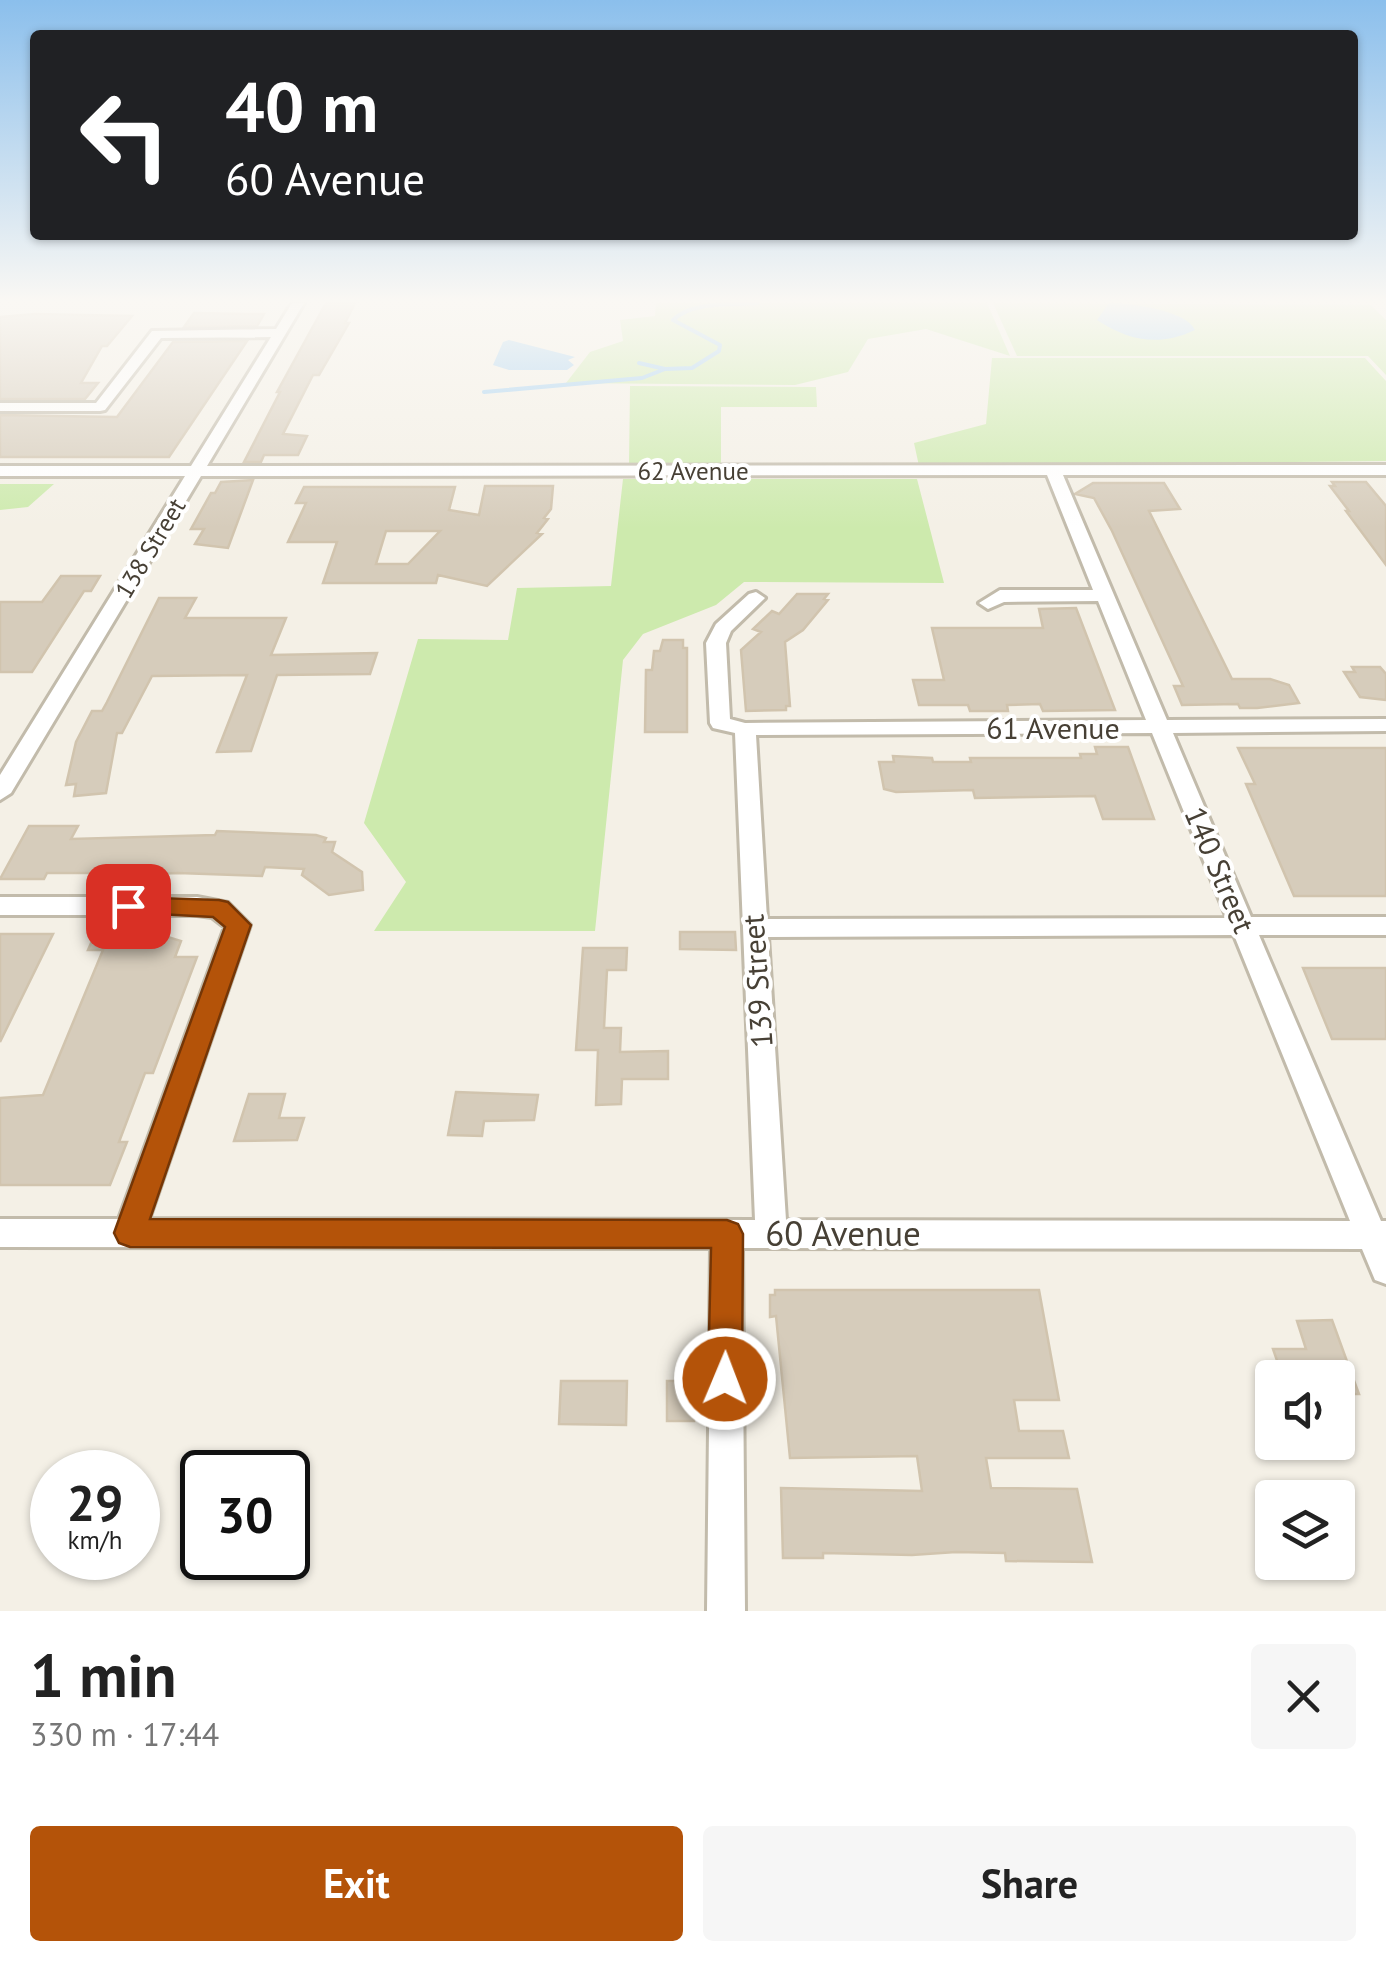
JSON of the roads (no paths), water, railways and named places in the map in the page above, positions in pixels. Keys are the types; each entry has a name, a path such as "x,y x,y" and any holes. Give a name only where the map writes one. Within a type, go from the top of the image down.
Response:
{"street":[{"path":"0,407 100,407 123,378"},
{"name":"138 Street","path":"0,793 252,378"},
{"name":"140 Street","path":"1053,470 1158,728 1379,1235 1386,1270"},
{"name":"62 Avenue","path":"0,471 1386,470"},
{"path":"988,603 1000,596 1105,595"},
{"name":"139 Street","path":"756,598 723,628 716,644 732,726 754,928 771,1234"},
{"name":"61 Avenue","path":"732,726 1386,726"},
{"path":"0,906 197,906 230,915 238,925 130,1233"},
{"path":"754,928 1386,926"},
{"name":"60 Avenue","path":"0,1233 1379,1235"},
{"path":"726,1611 727,1234"}],"waterway":[{"path":"484,392 640,378"}]}
